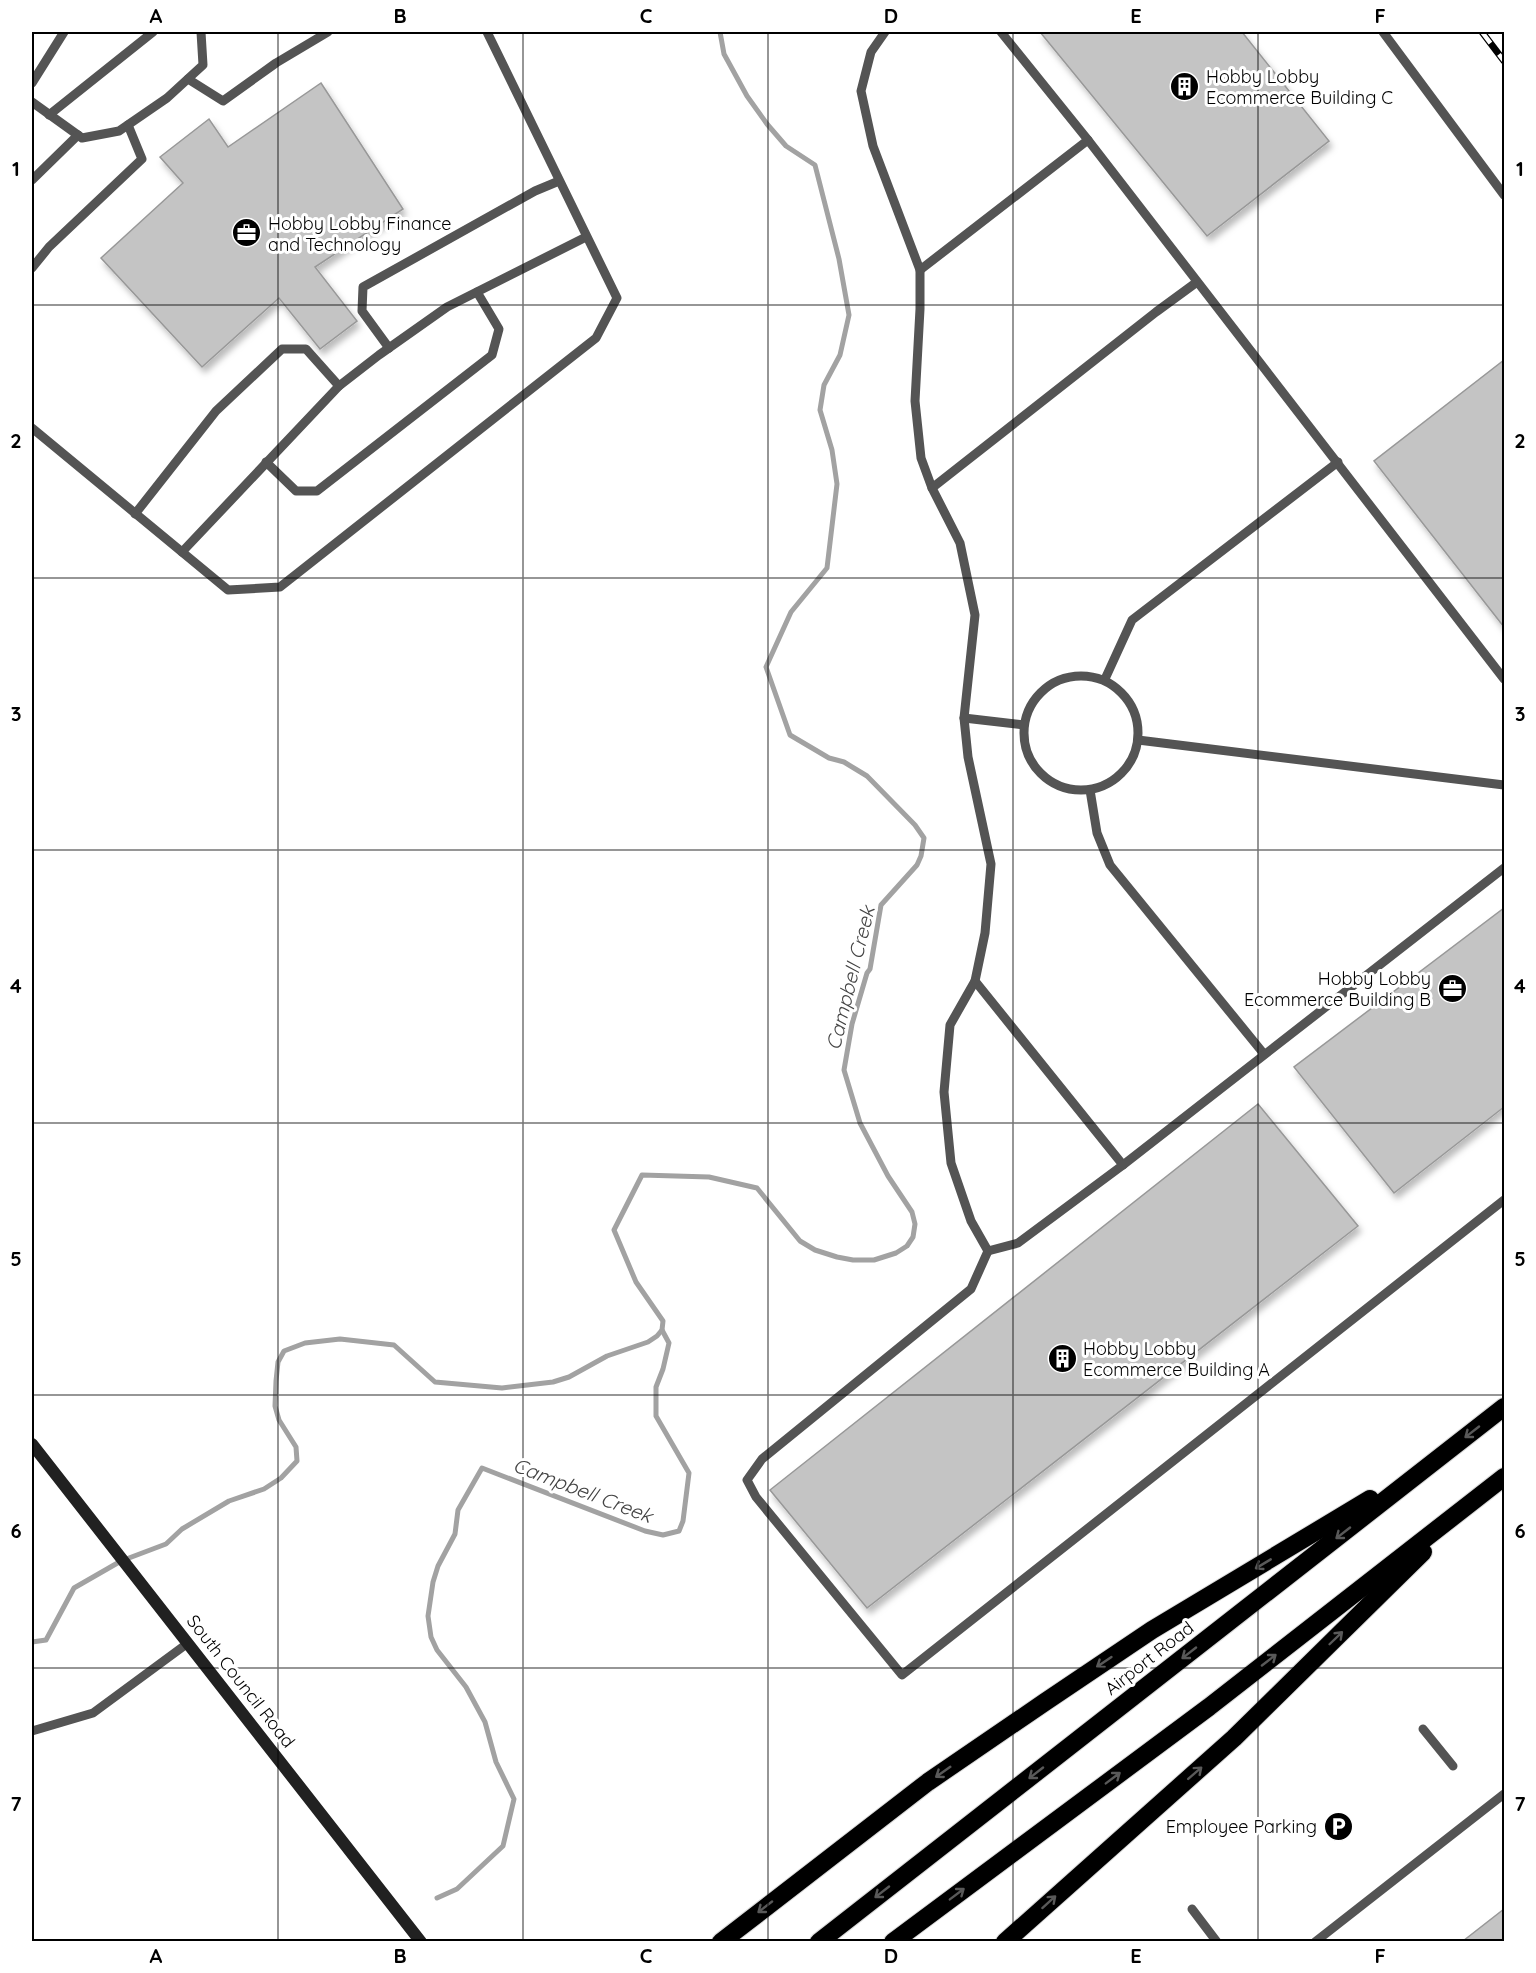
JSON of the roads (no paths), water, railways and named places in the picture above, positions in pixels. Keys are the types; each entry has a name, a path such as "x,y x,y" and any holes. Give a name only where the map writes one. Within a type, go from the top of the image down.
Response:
{"highway":[{"name":"Airport Road","path":"819,1941 1504,1407"},
{"path":"720,1941 928,1782 1064,1689 1152,1630 1439,1458"},
{"path":"893,1941 1199,1714 1504,1477"},
{"path":"1005,1941 1234,1738 1482,1495"}],"main road":[{"name":"South Council Road","path":"32,1444 421,1941"}],"lane":[{"path":"32,83 64,32"},
{"path":"49,115 153,32"},
{"path":"32,102 82,138 119,131 167,98 203,65 201,32"},
{"path":"188,79 223,101 276,63 328,32"},
{"path":"32,428 228,590 280,587 596,338 617,298 488,32"},
{"path":"885,32 871,52 861,91 873,146 920,270 915,401 921,458 932,488 960,543 975,615 964,718 968,758 991,864 986,933 975,981 950,1025 944,1092 951,1163 970,1221 988,1251"},
{"path":"1001,32 1088,140 1504,679"},
{"path":"1383,32 1504,195"},
{"path":"32,268 49,247 142,159 128,125"},
{"path":"32,180 78,135"},
{"path":"920,270 1088,140"},
{"path":"389,348 362,311 363,287 535,190 559,181"},
{"path":"182,552 339,386 447,307 586,237"},
{"path":"932,488 1197,282"},
{"path":"266,462 296,491 317,491 492,355 499,329 477,292"},
{"path":"135,514 216,411 282,349 306,349 339,386"},
{"path":"1105,679 1132,620 1338,462"},
{"path":"1074,676 1105,679 1123,693 1132,707 1138,723 1135,754 1117,778 1104,786 1090,790 1074,790 1059,786 1041,774 1028,755 1024,740 1024,725 1030,707 1041,692 1056,681 1074,676"},
{"path":"964,718 1024,725"},
{"path":"1138,740 1504,785"},
{"path":"1090,790 1097,833 1110,865 1264,1054"},
{"path":"988,1251 1018,1243 1123,1165 1504,868"},
{"path":"975,981 1123,1165"},
{"path":"988,1251 971,1289 762,1459 747,1480 756,1497 902,1675 1504,1200"},
{"path":"32,1731 93,1713 188,1643"},
{"path":"1424,1729 1453,1766"},
{"path":"1314,1941 1504,1794"},
{"path":"1192,1909 1217,1941"}],"waterway":[{"name":"Campbell Creek","path":"437,1898 457,1889 503,1846 514,1799 496,1762 485,1722 466,1687 437,1650 431,1637 428,1616 433,1582 438,1566 455,1534 458,1510 482,1468 645,1531 663,1535 679,1531 683,1521 689,1473 656,1416 656,1387 669,1343 662,1330 663,1321 636,1282 614,1230 642,1175 709,1177 757,1188 800,1241 815,1250 853,1260 874,1260 896,1253 907,1246 913,1237 915,1224 912,1212 888,1176 860,1123 844,1070 852,1024 870,969 881,905 917,865 924,838 915,825 867,776 844,762 829,758 790,735 766,667 791,612 827,568 837,484 832,450 820,410 824,385 840,355 849,315 839,259 815,165 786,146 767,124 747,96 724,54 720,32"},
{"path":"32,1642 46,1640 74,1588 121,1561 166,1544 182,1529 229,1501 264,1489 281,1478 297,1461 296,1447 279,1420 275,1406 278,1362 284,1351 305,1343 340,1339 394,1345 435,1382 502,1388 553,1382 569,1377 607,1356 648,1342 662,1330"}],"railway":[{"path":"1482,32 1504,61"}],"place":[{"name":"Hobby Lobby Ecommerce Building C","path":"1185,86"},
{"name":"Hobby Lobby Finance and Technology","path":"247,233"},
{"name":"Hobby Lobby Ecommerce Building B","path":"1452,988"},
{"name":"Hobby Lobby Ecommerce Building A","path":"1062,1358"},
{"name":"Employee Parking","path":"1338,1826"}]}
